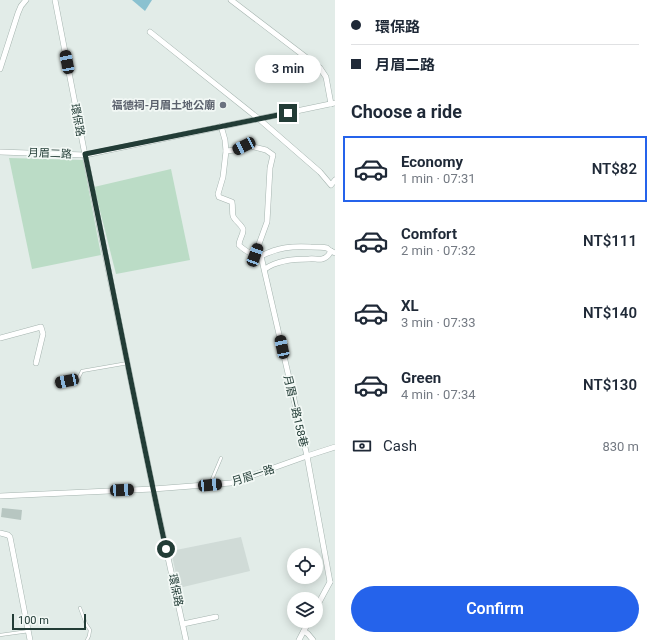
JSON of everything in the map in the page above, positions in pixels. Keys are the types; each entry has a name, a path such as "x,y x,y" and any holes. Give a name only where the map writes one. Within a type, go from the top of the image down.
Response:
{"street":[{"path":"0,69 18,13 26,0"},
{"name":"環保路","path":"55,0 153,489 186,640"},
{"path":"231,0 320,68 326,77 333,103"},
{"path":"150,32 259,118 320,172 331,185 335,180"},
{"name":"月眉二路","path":"0,152 85,154 333,103"},
{"path":"221,126 226,151 223,177 218,194 219,197 232,202 233,216 243,230 239,245 246,252 261,256 272,251 293,247 319,247 326,248 333,252 323,259 293,259 278,262 265,269"},
{"path":"226,151 235,150 244,146 250,146 266,150 273,155 270,168 267,222 255,255"},
{"name":"月眉一路158巷","path":"261,256 307,456 332,582"},
{"path":"0,338 41,327 43,334 36,363"},
{"name":"月眉一路","path":"0,496 153,489 231,483 335,447"},
{"path":"0,533 10,537 30,640"},
{"path":"323,597 332,582"},
{"path":"183,624 216,617"},
{"path":"299,640 306,628"},
{"path":"305,632 313,640"}],"lane":[{"path":"56,383 78,379 82,371 128,363"},
{"path":"210,485 221,458"},
{"path":"80,608 90,630 87,640"},
{"path":"0,635 28,631"}],"shaded area":[{"path":"241,537 250,571 179,588 171,551"}],"green space":[{"path":"9,158 83,160 101,255 32,269"},
{"path":"171,169 190,260 116,274 94,187"}],"water":[{"path":"132,0 152,0 145,11"}],"building":[{"path":"2,508 22,510 21,520 1,517"}],"place":[{"name":"福德祠-月眉土地公廟","path":"223,105"}],"route":[{"path":"166,549 85,154 288,113"}]}
